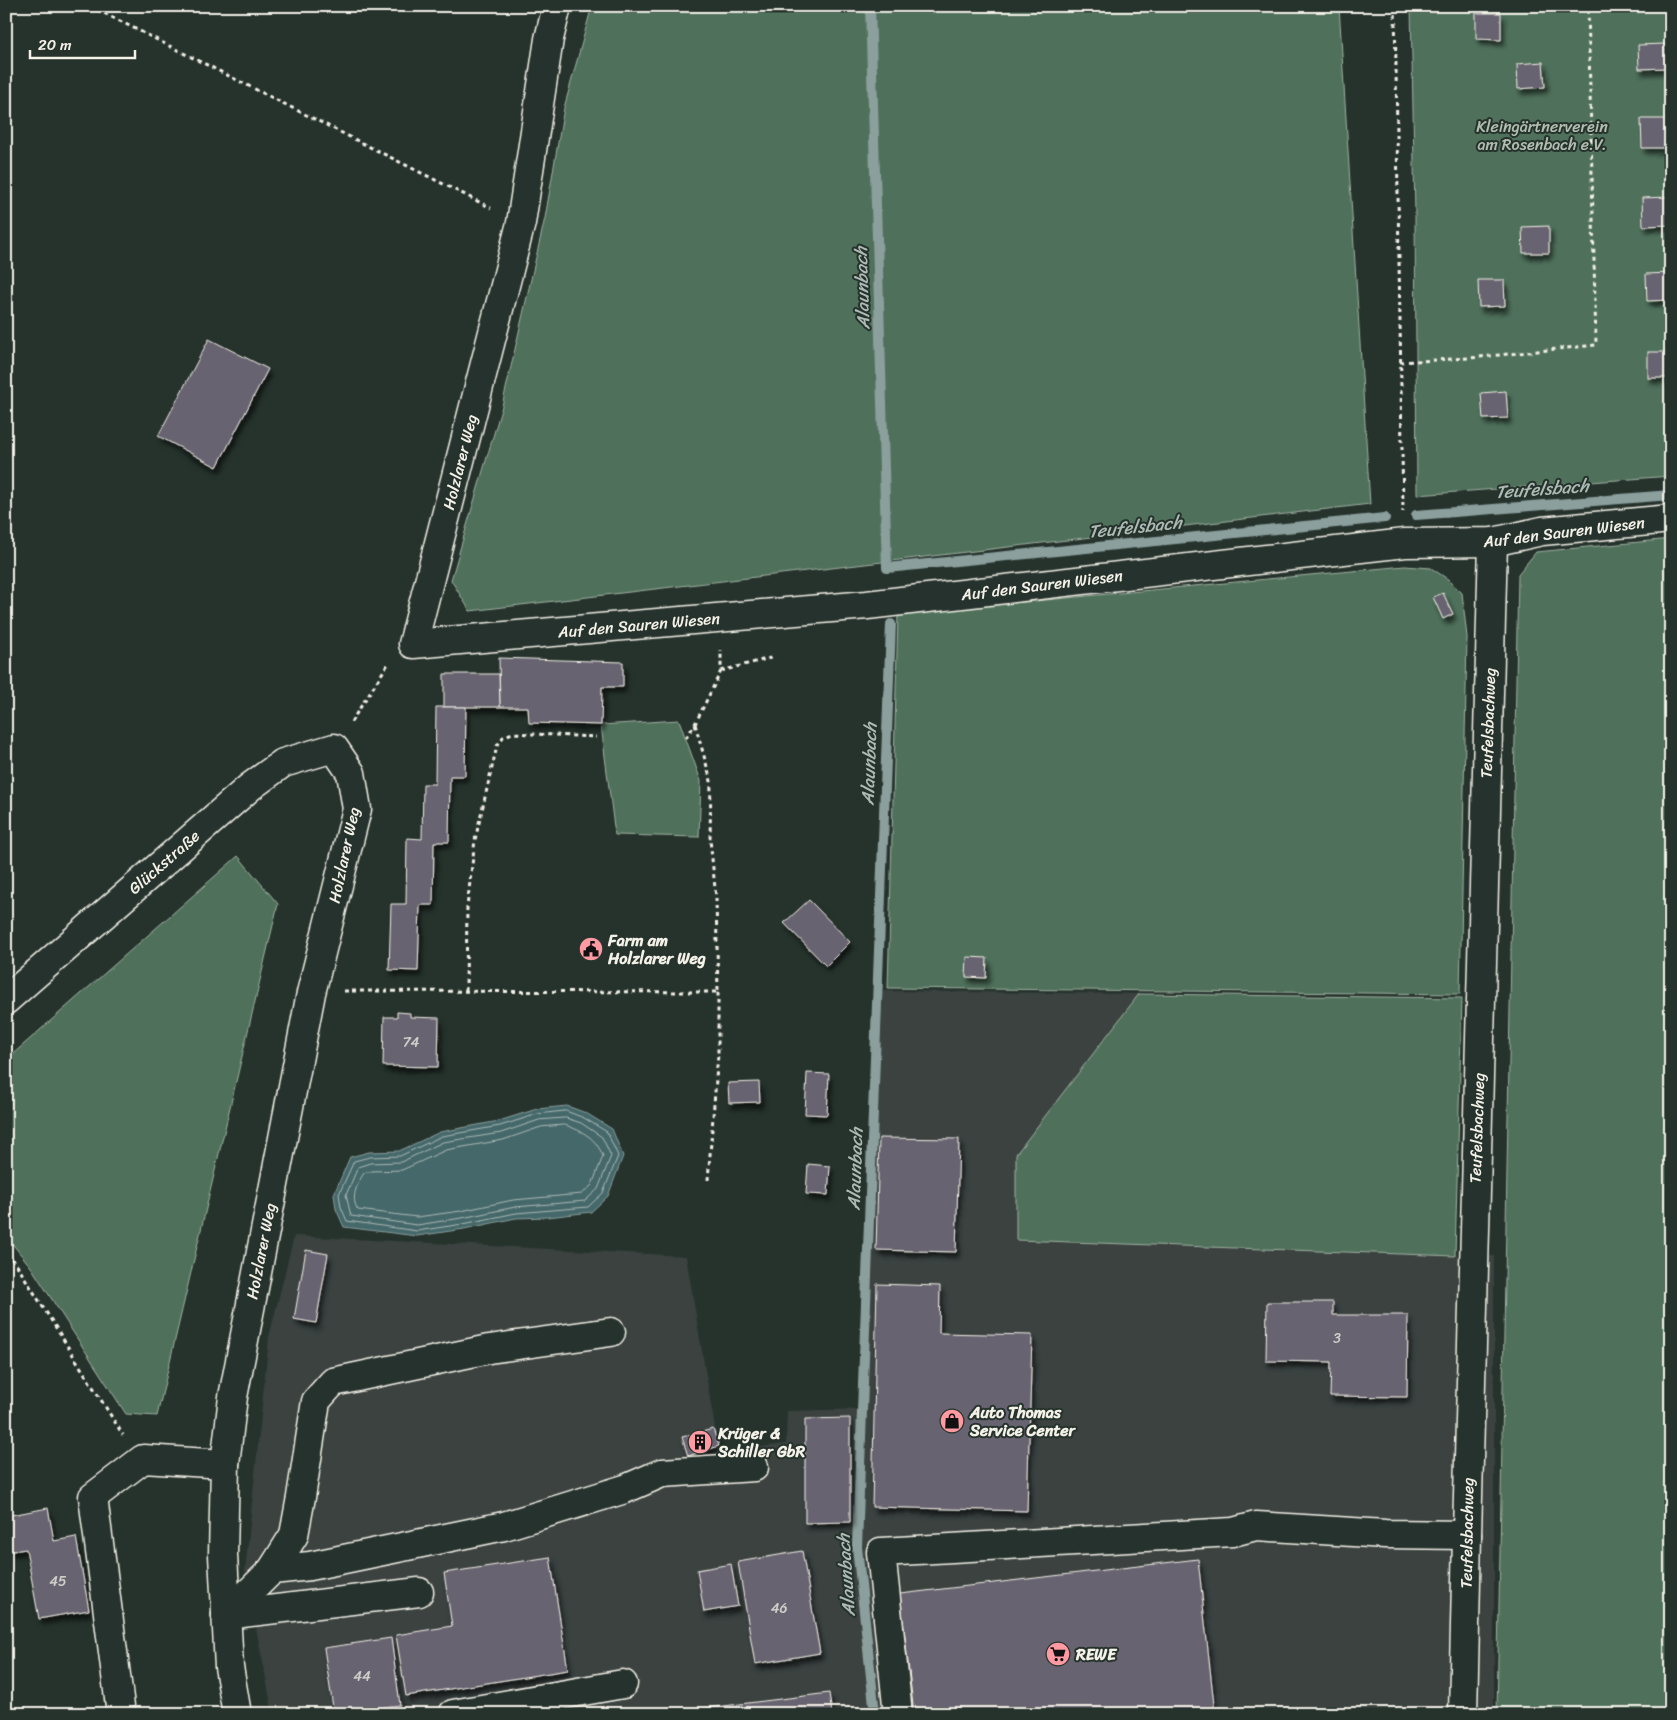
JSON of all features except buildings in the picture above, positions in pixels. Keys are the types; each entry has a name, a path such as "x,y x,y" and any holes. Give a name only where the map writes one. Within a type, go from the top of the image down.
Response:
{"street":[{"name":"Holzlarer Weg","path":"412,644 521,223 549,40 557,6"},
{"name":"Auf den Sauren Wiesen","path":"412,644 867,605 1405,543 1493,542 1542,531 1671,519"},
{"name":"Teufelsbachweg","path":"1463,1714 1466,1535 1493,542"},
{"name":"Holzlarer Weg","path":"237,1714 229,1667 223,1555 225,1464 233,1398 311,993 357,809 351,773 334,748"},
{"name":"Glückstraße","path":"6,1000 250,787 283,763 334,748"},
{"path":"226,1615 272,1570 294,1535 316,1401 333,1382 489,1349 611,1332"},
{"path":"120,1706 93,1497 142,1459 225,1464"},
{"path":"272,1570 310,1566 504,1526 625,1489 662,1473 754,1467"},
{"path":"898,1714 881,1552 1234,1532 1256,1526 1385,1534 1466,1535"},
{"path":"226,1615 419,1592"},
{"path":"453,1714 623,1684"}],"path":[{"path":"90,6 521,223"},
{"path":"1395,6 1400,362 1405,543"},
{"path":"1400,362 1470,358 1596,345 1588,6"},
{"path":"334,748 396,653 412,644"},
{"path":"686,738 721,671 720,656"},
{"path":"721,671 774,657"},
{"path":"695,724 711,781 710,839 716,898 718,1054 708,1180"},
{"path":"466,991 467,907 475,840 497,746 503,737 512,733 596,737"},
{"path":"354,991 718,992"},
{"path":"6,1252 18,1267 126,1440 142,1459"}],"shaded area":[{"path":"881,991 1139,994 1016,1154 1016,1240 1494,1256 1494,1714 273,1714 245,1572 269,1337 294,1236 686,1256 719,1452 786,1444 787,1411 866,1409"}],"green space":[{"path":"592,6 1339,6 1370,504 470,611 451,580 502,406 545,218 564,108"},
{"name":"Kleingärtnerverein am Rosenbach e.V.","path":"1411,6 1671,6 1671,476 1417,495"},
{"path":"1671,539 1671,1714 1497,1714 1518,574 1536,552"},
{"path":"1405,566 1431,568 1449,580 1462,593 1467,637 1460,994 888,988 898,614"},
{"path":"679,720 701,781 699,837 615,835 601,725"},
{"path":"238,856 278,904 157,1416 126,1414 31,1267 6,1236 6,1060"},
{"path":"1139,994 1462,998 1455,1256 1016,1240 1016,1154"}],"water":[{"path":"567,1106 586,1113 612,1129 623,1156 608,1196 591,1212 548,1217 516,1218 464,1229 417,1236 344,1227 336,1209 334,1194 350,1157 369,1152 399,1151 440,1132 499,1121 537,1109"}],"waterway":[{"name":"Alaunbach","path":"870,6 887,568 1385,518"},
{"name":"Teufelsbach","path":"1416,515 1671,495"},
{"name":"Alaunbach","path":"875,1714 857,1547 891,624"}],"place":[{"name":"Farm am Holzlarer Weg","path":"591,949"},
{"name":"Auto Thomas Service Center","path":"952,1421"},
{"name":"Krüger & Schiller GbR","path":"700,1442"},
{"name":"REWE","path":"1058,1654"}]}
